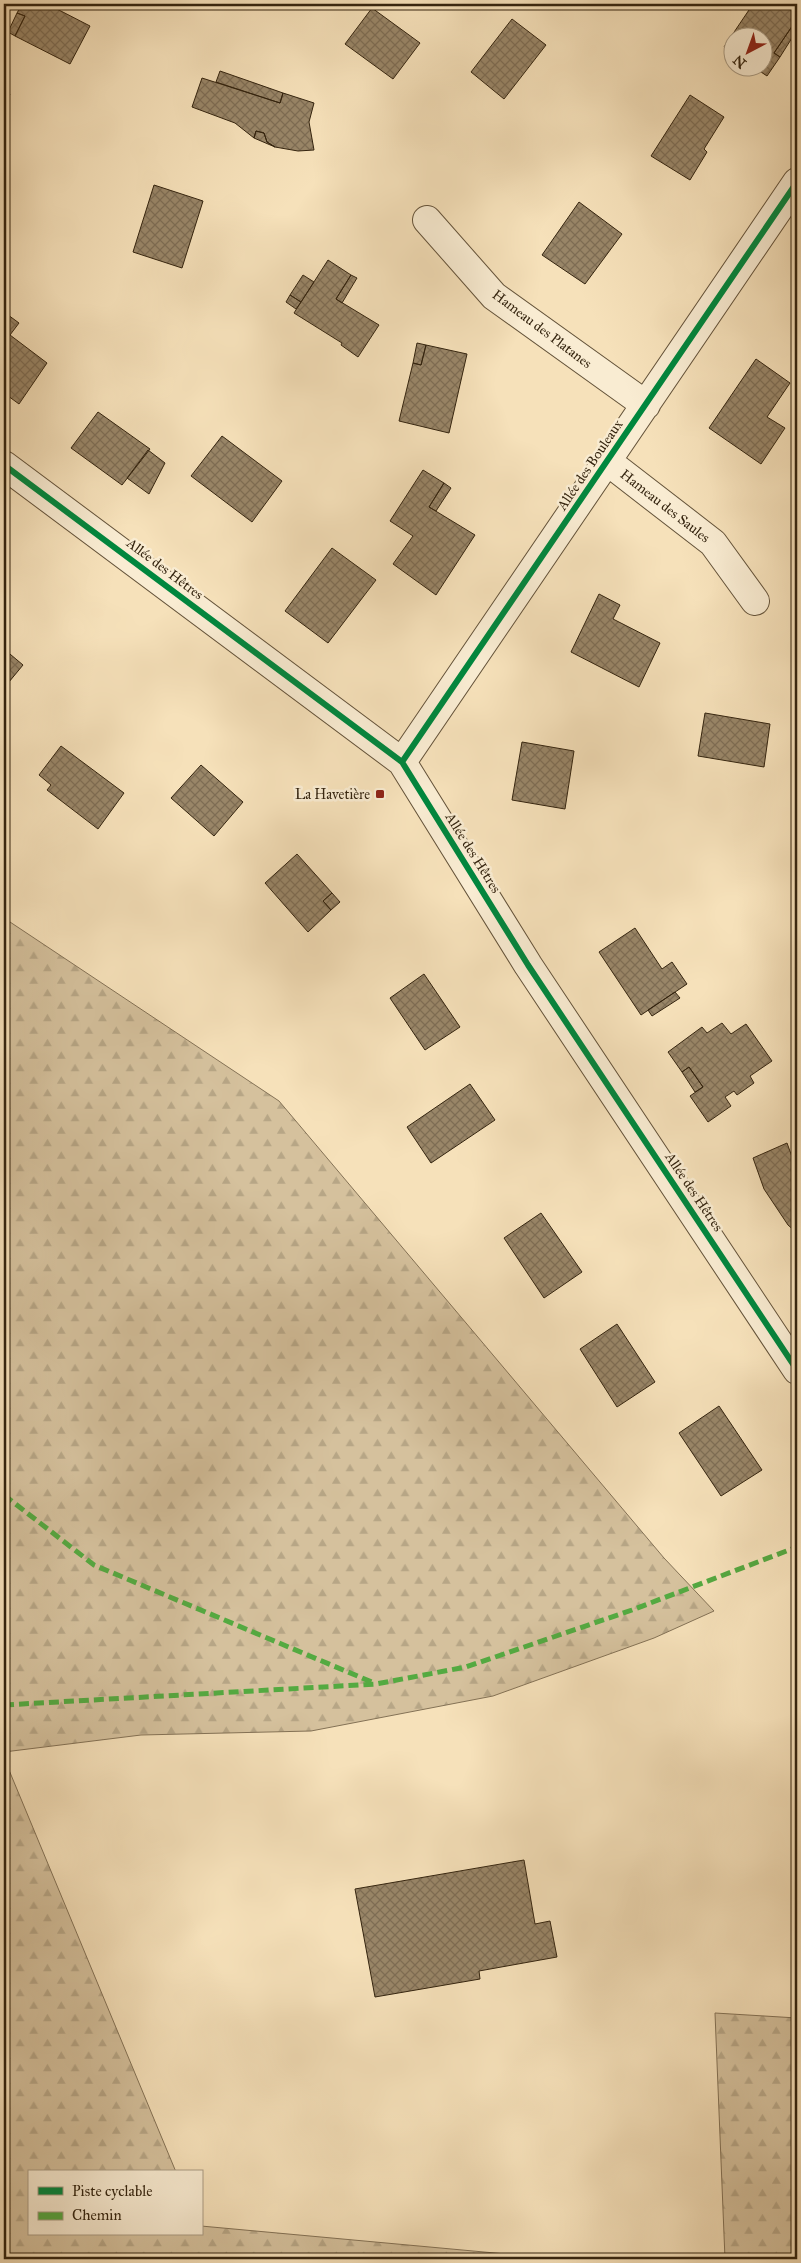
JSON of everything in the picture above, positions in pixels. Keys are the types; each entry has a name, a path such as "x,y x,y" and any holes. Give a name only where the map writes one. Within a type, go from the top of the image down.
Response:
{"street":[{"name":"Allée des Bouleaux","path":"402,762 797,182"},
{"name":"Hameau des Platanes","path":"427,220 494,296 646,406"},
{"name":"Hameau des Saules","path":"608,461 713,543 755,601"},
{"name":"Allée des Hêtres","path":"4,466 402,762 528,965 797,1370"}],"green space":[{"path":"4,918 279,1101 664,1558 714,1611 654,1638 493,1696 311,1731 141,1735 4,1752"},
{"path":"4,1758 175,2170 28,2170 28,2236 202,2236 202,2226 560,2259 4,2259"},
{"path":"715,2013 797,2018 797,2259 725,2259"}],"building":[{"path":"22,4 57,4 55,8 90,26 70,64 15,36 25,16 17,13"},
{"path":"753,4 797,4 797,19 774,53 774,28 737,28"},
{"path":"372,8 420,43 393,79 345,44"},
{"path":"17,13 25,16 15,36 8,32"},
{"path":"512,19 546,45 504,99 471,72"},
{"path":"797,19 797,30 780,57 774,53"},
{"path":"774,53 780,57 774,66"},
{"path":"220,71 283,93 280,103 216,82"},
{"path":"202,78 280,103 283,93 314,103 309,122 314,150 298,151 275,147 267,142 264,133 256,131 254,138 235,123 192,107"},
{"path":"4,89 10,94 4,104"},
{"path":"690,95 724,117 704,149 707,152 690,180 651,156"},
{"path":"256,131 264,133 267,142 275,147 254,138"},
{"path":"154,185 203,201 182,268 133,252"},
{"path":"579,202 622,234 585,284 542,255"},
{"path":"328,260 351,275 336,299 379,325 358,357 341,345 342,343 294,313"},
{"path":"303,275 314,282 301,302 290,295"},
{"path":"351,275 357,278 342,303 336,299"},
{"path":"290,295 301,302 296,309 286,302"},
{"path":"4,312 19,323 10,335 47,363 19,404 4,393"},
{"path":"417,343 426,345 421,365 413,363"},
{"path":"426,345 467,354 449,433 399,421 413,363 421,365"},
{"path":"756,359 790,383 767,417 785,428 761,464 709,428"},
{"path":"98,412 150,449 122,485 71,448"},
{"path":"222,436 282,481 252,522 191,476"},
{"path":"148,450 165,463 149,494 127,478"},
{"path":"423,470 444,483 429,507 475,535 436,595 393,564 413,536 390,521"},
{"path":"444,483 451,488 436,511 429,507"},
{"path":"332,548 376,580 328,643 285,611"},
{"path":"599,594 620,605 613,619 660,643 639,687 571,652"},
{"path":"4,649 23,665 4,688"},
{"path":"705,713 770,724 764,767 698,756"},
{"path":"522,742 574,751 565,809 512,800"},
{"path":"61,746 124,793 98,829 47,790 51,785 39,775"},
{"path":"201,765 243,802 214,836 171,798"},
{"path":"297,854 332,893 323,901 331,910 308,932 265,883"},
{"path":"332,893 340,902 331,910 323,901"},
{"path":"635,928 662,969 672,962 687,984 641,1015 599,952"},
{"path":"424,974 460,1027 425,1050 390,998"},
{"path":"675,992 680,998 652,1016 648,1010"},
{"path":"722,1023 731,1034 746,1024 772,1061 750,1076 754,1083 737,1095 734,1091 725,1097 731,1106 708,1122 690,1096 703,1087 689,1067 682,1072 668,1052 702,1027 707,1033"},
{"path":"689,1067 703,1087 695,1092 682,1072"},
{"path":"470,1084 495,1120 431,1163 407,1127"},
{"path":"787,1143 795,1165 797,1163 797,1233 788,1225 764,1189 753,1158"},
{"path":"541,1213 582,1272 544,1298 504,1238"},
{"path":"617,1324 655,1382 617,1407 580,1349"},
{"path":"719,1406 762,1470 721,1496 679,1433"},
{"path":"524,1860 535,1924 550,1921 557,1957 479,1971 480,1979 375,1997 355,1889"}],"marked path":[{"path":"4,1495 94,1565 374,1683"},
{"path":"4,1705 376,1684 466,1667 632,1610 797,1547"}],"cycle path":[{"path":"402,762 797,182"},
{"path":"4,465 402,762 528,965 797,1370"}],"place":[{"name":"La Havetière","path":"380,794"}]}
